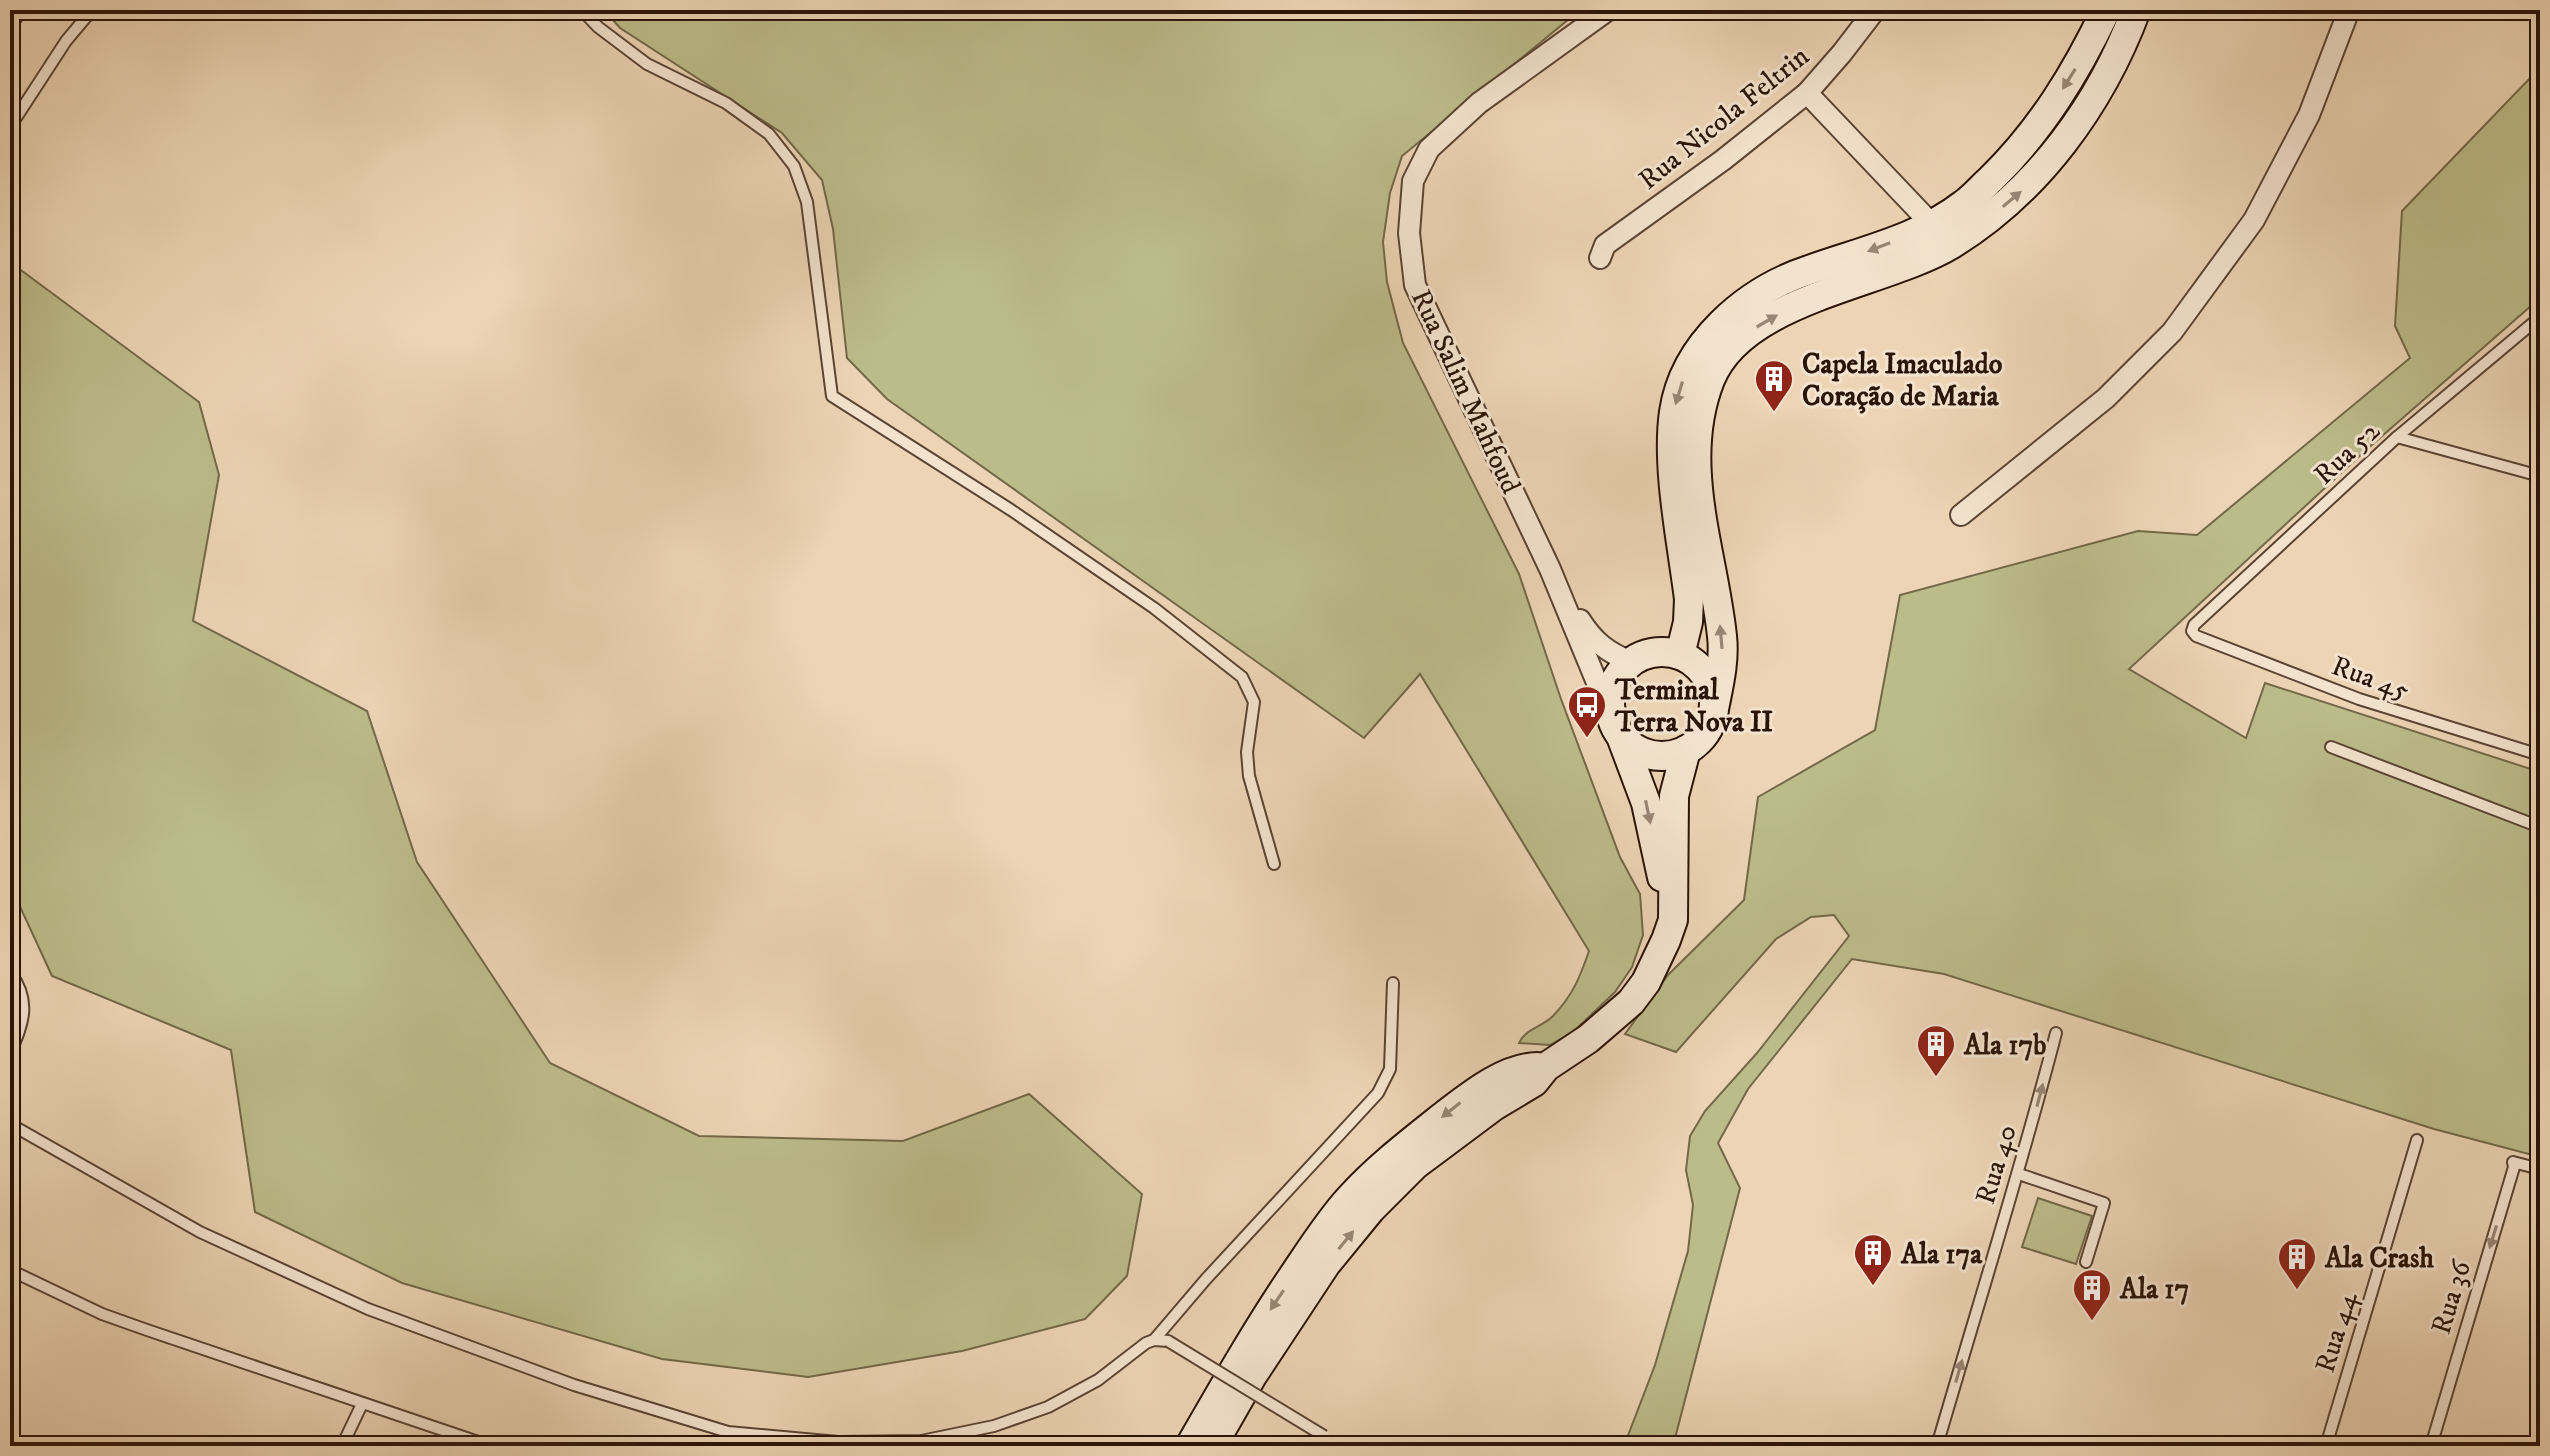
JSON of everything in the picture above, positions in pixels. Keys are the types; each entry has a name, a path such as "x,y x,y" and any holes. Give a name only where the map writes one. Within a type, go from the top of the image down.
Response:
{"street":[{"name":"Rua Salim Mahfoud","path":"1608,10 1479,103 1429,149 1413,181 1409,233 1415,285 1550,569 1616,726"},
{"name":"Rua Nicola Feltrin","path":"1600,258 1605,245 1723,160 1807,93 1875,10"},
{"path":"1616,726 1636,750 1669,756 1699,741 1713,714 1722,661 1722,636 1702,522 1695,452 1701,403 1711,375 1726,353 1755,328 1796,304 1907,264 1941,235 1965,204 2007,163 2045,118 2085,54 2106,10"},
{"path":"1680,655 1688,622 1689,599 1671,450 1674,411 1683,380 1702,342 1733,313 1771,287 1806,270 1877,248 1941,235 2019,193 2042,170 2078,121 2105,78 2136,10"},
{"path":"1961,515 2106,398 2172,332 2254,220 2309,115 2349,10"},
{"path":"1807,93 1941,235"},
{"name":"Rua Salim Mahfoud","path":"1550,569 1591,638 1602,648 1631,662"},
{"path":"1673,920 1646,803 1635,767 1616,726 1609,699 1620,672 1631,662 1646,654 1663,652 1680,655 1696,664 1707,678 1714,695 1713,714"},
{"path":"1212,1446 1252,1376 1326,1264 1371,1209 1488,1096 1525,1067 1546,1067 1588,1039 1631,1002 1646,982 1673,920 1674,796 1686,750"},
{"path":"1190,1446 1250,1341 1321,1235 1349,1200 1396,1154 1488,1096"}],"lane":[{"path":"10,27 22,10"},
{"path":"10,127 66,41 92,10"},
{"path":"582,10 598,27 647,64 726,103 769,134 794,166 807,202 832,396 1037,528 1154,608 1242,677 1254,702 1247,752 1249,776 1274,864"},
{"name":"Rua 52","path":"2192,631 2194,625 2397,437 2540,317"},
{"path":"2397,437 2540,476"},
{"name":"Rua 45","path":"2192,631 2196,636 2359,699 2540,755"},
{"path":"2331,747 2540,827"},
{"path":"10,972 23,996 24,1015 10,1054"},
{"path":"10,1124 200,1232 368,1309 574,1385 728,1432 838,1442 921,1441 994,1426 1048,1407 1098,1380 1154,1340 1386,1081 1390,1069 1393,983"},
{"name":"Rua 40","path":"1937,1446 2019,1174 2056,1033"},
{"name":"Rua 44","path":"2326,1446 2417,1140"},
{"name":"Rua 36","path":"2431,1446 2513,1162 2540,1169"},
{"path":"2019,1174 2104,1203 2086,1262"},
{"path":"10,1270 102,1314 490,1446"},
{"path":"1154,1340 1168,1341 1324,1436"},
{"path":"342,1446 362,1404"}],"shaded area":[{"path":"604,10 1580,10 1402,156 1390,193 1383,242 1387,282 1403,343 1519,574 1561,699 1620,857 1640,894 1643,935 1632,967 1615,992 1573,1032 1550,1045 1519,1043 1525,1034 1549,1020 1566,1001 1589,951 1420,674 1364,738 887,399 847,358 833,229 822,180 782,133 620,28"},
{"path":"2540,72 2540,298 2365,451 2129,669 2246,738 2265,683 2540,772 2540,1157 2434,1129 1944,974 1852,959 1748,1089 1718,1143 1740,1188 1673,1446 1624,1446 1655,1365 1688,1251 1693,1205 1686,1170 1690,1136 1705,1111 1757,1053 1849,936 1834,915 1811,917 1776,939 1676,1052 1625,1034 1668,975 1744,900 1758,797 1875,730 1900,595 2138,531 2197,535 2410,358 2395,326 2402,211 2532,76"},
{"path":"10,262 199,402 219,475 193,621 367,711 417,862 550,1063 699,1136 903,1141 1029,1094 1142,1194 1127,1276 1085,1319 962,1351 808,1377 662,1359 402,1283 255,1212 231,1050 52,976 10,885"},
{"path":"2038,1198 2092,1216 2076,1264 2022,1247"}],"place":[{"name":"Capela Imaculado Coração de Maria","path":"1774,413"},
{"name":"Terminal Terra Nova II","path":"1587,739"},
{"name":"Ala 17b","path":"1936,1078"},
{"name":"Ala 17a","path":"1873,1287"},
{"name":"Ala Crash","path":"2297,1291"},
{"name":"Ala 17","path":"2092,1322"}]}
